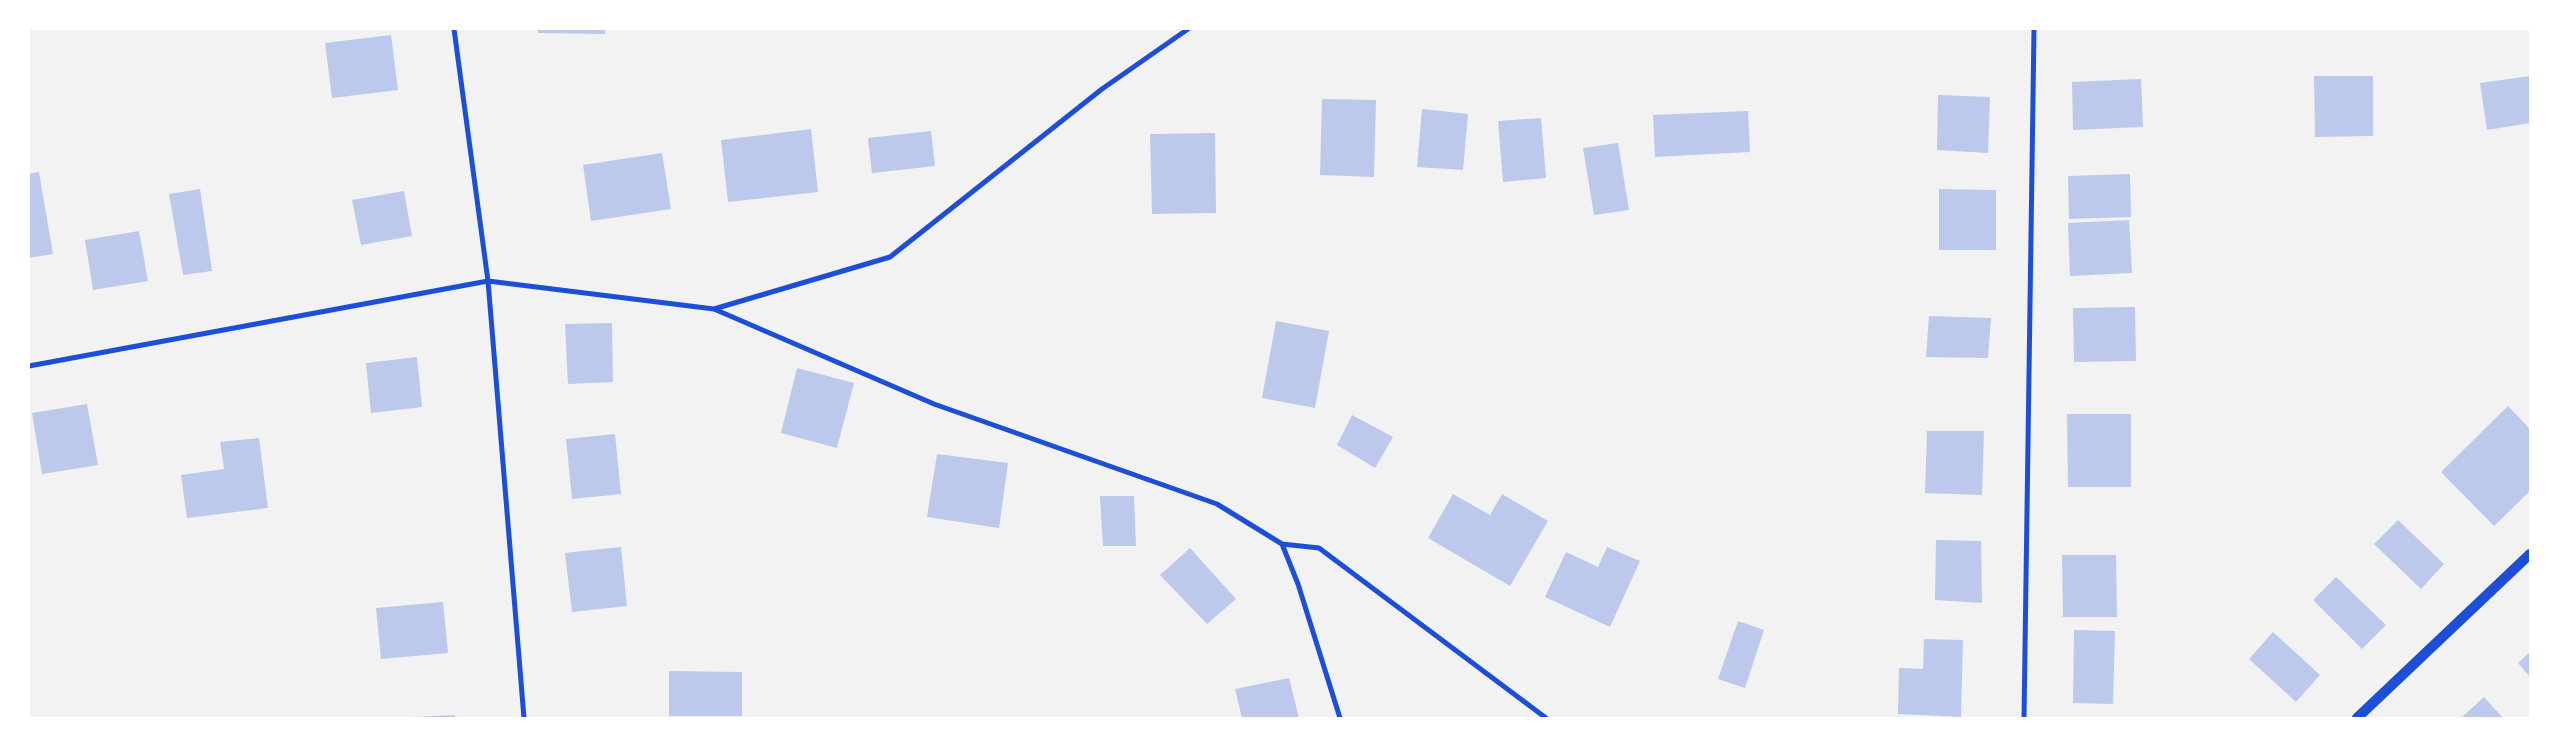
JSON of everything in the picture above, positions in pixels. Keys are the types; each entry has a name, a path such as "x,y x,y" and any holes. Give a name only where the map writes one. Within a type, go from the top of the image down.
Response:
{"main road":[{"path":"2356,718 2530,554"}],"street":[{"path":"454,29 488,281 524,718"},
{"path":"714,309 890,257 1102,89 1188,29"},
{"path":"2024,718 2034,29"},
{"path":"29,366 488,281 714,309 934,404 1217,504 1282,544 1319,548 1546,718"},
{"path":"1282,544 1298,584 1340,718"}],"building":[{"path":"538,29 605,29 605,34 538,33"},
{"path":"391,35 398,90 332,98 325,43"},
{"path":"2314,76 2373,76 2373,136 2315,137"},
{"path":"2530,76 2530,123 2487,130 2480,83"},
{"path":"2141,79 2143,127 2073,130 2072,82"},
{"path":"1938,95 1990,97 1988,153 1937,150"},
{"path":"1322,99 1376,100 1374,177 1320,175"},
{"path":"1422,109 1468,114 1463,170 1417,167"},
{"path":"1748,111 1750,152 1655,157 1653,115"},
{"path":"1541,118 1546,178 1503,182 1498,121"},
{"path":"811,129 818,192 728,202 721,140"},
{"path":"931,131 935,166 872,173 868,138"},
{"path":"1215,133 1216,213 1152,214 1150,134"},
{"path":"1618,143 1629,210 1594,215 1583,148"},
{"path":"662,153 671,209 591,221 583,165"},
{"path":"39,172 53,254 29,258 29,174"},
{"path":"2130,174 2131,217 2069,219 2068,176"},
{"path":"200,189 212,271 183,275 169,194"},
{"path":"1939,189 1996,190 1996,250 1939,250"},
{"path":"404,191 412,236 361,245 352,200"},
{"path":"2129,220 2132,273 2070,276 2068,223"},
{"path":"139,231 148,281 93,290 85,240"},
{"path":"2135,307 2136,361 2074,362 2073,308"},
{"path":"1929,316 1991,318 1988,358 1926,357"},
{"path":"1276,321 1329,331 1315,408 1262,398"},
{"path":"612,323 613,382 568,384 565,324"},
{"path":"417,357 422,407 371,413 366,363"},
{"path":"797,368 854,383 837,448 781,433"},
{"path":"87,404 98,465 42,474 32,413"},
{"path":"2508,406 2530,429 2530,491 2494,526 2441,472"},
{"path":"2067,414 2131,414 2131,487 2068,487"},
{"path":"1352,415 1393,437 1375,468 1337,445"},
{"path":"1927,431 1984,431 1982,495 1925,493"},
{"path":"615,434 621,494 572,499 566,439"},
{"path":"259,438 268,508 187,518 181,475 224,469 220,442"},
{"path":"937,454 1008,463 999,528 927,517"},
{"path":"1453,494 1490,515 1502,494 1548,521 1510,586 1428,538"},
{"path":"1100,496 1134,496 1136,546 1103,546"},
{"path":"2398,520 2444,564 2421,589 2374,544"},
{"path":"1936,540 1981,541 1982,603 1935,600"},
{"path":"621,547 627,606 572,612 565,553"},
{"path":"1607,547 1640,561 1610,627 1545,597 1566,552 1598,567"},
{"path":"1190,548 1236,599 1207,624 1160,575"},
{"path":"2062,555 2116,555 2117,617 2063,617"},
{"path":"2336,577 2386,625 2362,649 2313,600"},
{"path":"443,602 448,653 381,659 376,608"},
{"path":"1738,621 1764,630 1745,688 1718,679"},
{"path":"2074,630 2115,631 2113,704 2073,703"},
{"path":"2273,632 2320,675 2296,702 2249,659"},
{"path":"1924,639 1963,640 1961,717 1898,714 1899,668 1923,669"},
{"path":"2530,652 2530,677 2518,663"},
{"path":"669,671 742,672 742,716 669,716"},
{"path":"1289,678 1299,718 1242,718 1235,689"},
{"path":"2484,697 2503,718 2461,718"},
{"path":"455,715 455,718 413,718 413,717"}]}
